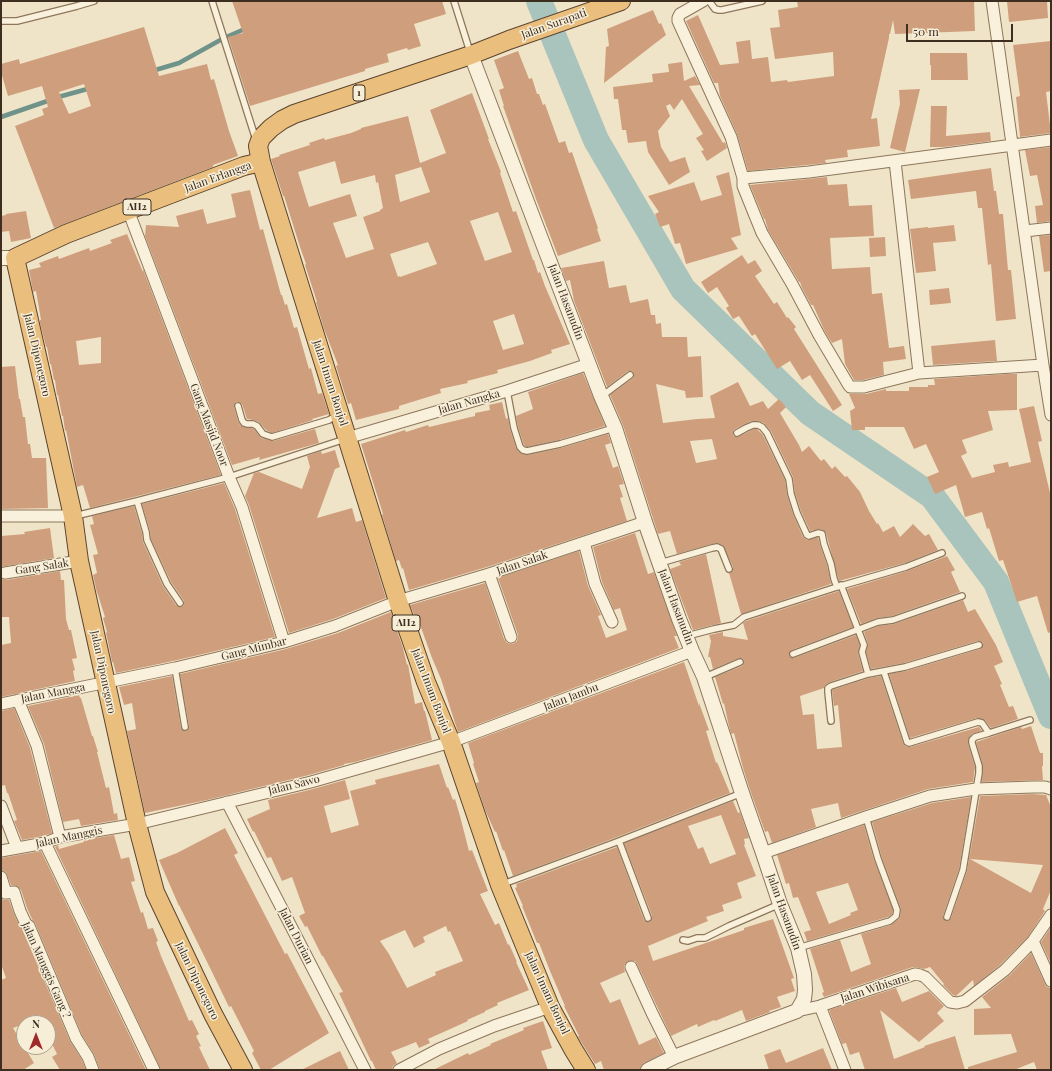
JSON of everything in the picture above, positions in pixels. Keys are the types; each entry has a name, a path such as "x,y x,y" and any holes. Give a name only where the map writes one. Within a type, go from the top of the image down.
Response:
{"highway":[{"name":"Jalan Surapati","path":"510,40 621,1"},
{"name":"Jalan Erlangga","path":"8,258 66,234 244,166 259,154 261,138 282,120 294,114 471,55 510,40"},
{"name":"Jalan Imam Bonjol","path":"259,154 398,601 426,682 450,742 500,885 550,1007 586,1070"},
{"name":"Jalan Diponegoro","path":"8,258 73,516 79,561 137,824 155,892 213,1014 243,1070"}],"street":[{"path":"703,1 680,14 678,21 731,137 743,178 745,191 762,233 792,284 822,341 848,384 854,388 919,373 1043,365"},
{"path":"992,1 1050,408"},
{"name":"Jalan Hasanudin","path":"471,55 601,396 630,466 645,522 679,619 704,677 780,904 798,948 804,974 805,990 804,999 797,1012"},
{"path":"743,178 809,172 1051,140"},
{"path":"895,161 919,373"},
{"name":"Gang Masjid Noor","path":"128,210 229,477 242,507 284,642"},
{"path":"1024,231 1051,228"},
{"name":"Jalan Nangka","path":"347,438 507,391 589,364"},
{"path":"1,516 73,516"},
{"name":"Jalan Salak","path":"398,601 489,574 645,522"},
{"path":"584,542 596,584 612,622"},
{"name":"Gang Salak","path":"6,573 79,561"},
{"path":"489,574 511,637"},
{"name":"Gang Mimbar","path":"106,682 175,668 284,642 335,626 398,601"},
{"name":"Jalan Jambu","path":"450,742 692,651"},
{"name":"Jalan Mangga","path":"1,704 106,682"},
{"path":"18,700 37,746 60,837"},
{"name":"Jalan Sawo","path":"137,824 311,782 450,742"},
{"path":"763,852 930,796 976,789 1032,787 1051,789"},
{"name":"Jalan Durian","path":"227,802 365,1070"},
{"path":"1,806 17,848"},
{"name":"Jalan Manggis","path":"1,851 45,843 60,837 137,824"},
{"path":"45,843 154,1070"},
{"name":"Jalan Manggis Gang ?","path":"1,877 6,893 14,892 20,911 26,924 29,926 76,1038 88,1057 93,1070"},
{"name":"Jalan Wibisana","path":"797,1012 820,1006 915,974 926,977 950,1002 957,1003 965,1001 1005,970 1034,941 1051,916"},
{"path":"1034,941 1051,981"},
{"path":"631,967 674,1057"},
{"path":"820,1006 845,1070"},
{"path":"399,1070 439,1049 487,1029 550,1007"},
{"path":"648,1070 674,1057 797,1012"}],"lane":[{"path":"1,21 17,21 94,1"},
{"path":"212,1 259,154"},
{"path":"454,1 471,55"},
{"path":"709,1 714,9 718,10 762,1"},
{"path":"601,396 630,375"},
{"path":"507,391 514,428 520,447 523,450 527,451 560,444 615,428"},
{"path":"238,406 244,423 254,424 263,434 272,437 329,420 339,413"},
{"path":"737,433 753,425 762,427 767,433 789,479 791,494 797,513 807,535 822,534 834,579 839,586 859,630 864,645 862,652 868,674"},
{"path":"73,516 229,477 347,438"},
{"path":"136,501 146,532 147,540 167,584 180,603"},
{"path":"660,564 717,547 721,549 729,569"},
{"path":"687,636 734,625 744,617 839,586 906,568 942,553"},
{"path":"793,654 878,622 893,620 962,596"},
{"path":"831,720 828,688 831,686 868,674 905,667 979,645"},
{"path":"704,677 740,662"},
{"path":"175,668 185,727"},
{"path":"884,672 907,742 910,743 978,722 982,723 989,733"},
{"path":"947,917 963,870 979,773 979,766 972,740 976,737 1030,720"},
{"path":"500,885 742,793"},
{"path":"798,948 890,921 896,916 897,910 878,859 866,817"},
{"path":"619,841 648,918"},
{"path":"683,940 705,938 780,904"}],"building":[{"path":"232,1 442,1 446,14 414,24 421,46 408,50 407,48 387,54 389,62 365,69 365,71 250,106 228,37 243,33"},
{"path":"797,1 974,1 975,31 895,34 893,20 871,119 877,118 880,146 847,150 848,157 825,160 826,163 748,171 737,134 720,96 718,83 714,83 686,21 698,15 720,65 739,63 736,42 750,40 752,59 768,57 771,82 787,80 788,82 834,76 833,52 775,59 770,28 780,27 778,10 798,7"},
{"path":"1007,1 1047,1 1048,18 1009,22"},
{"path":"653,10 666,35 604,83 606,47 609,46 607,29"},
{"path":"144,27 159,76 207,64 211,80 214,79 238,156 54,228 15,126 44,115 42,109 48,107 42,86 8,96 1,72 1,64 19,59 20,64","holes":["84,84 91,106 69,114 59,92"]},
{"path":"1051,41 1051,91 1046,92 1051,133 1020,137 1016,97 1020,96 1013,45"},
{"path":"518,51 529,79 532,78 537,94 539,94 543,105 545,104 559,143 565,141 569,153 572,152 601,241 558,256 536,199 503,106 499,90 504,88 494,60"},
{"path":"930,53 967,53 968,80 931,80"},
{"path":"682,62 684,81 695,76 700,85 689,86 723,143 725,142 727,148 707,161 701,151 704,150 696,138 703,134 682,99 674,110 670,104 666,106 670,116 658,131 661,147 670,162 685,157 690,172 669,185 648,152 646,141 628,143 626,130 622,130 618,99 614,99 613,87 653,82 652,74 669,72 668,64"},
{"path":"920,89 905,152 890,148 900,104 899,90"},
{"path":"472,93 501,172 500,173 513,212 516,211 538,273 540,272 570,344 551,350 552,353 530,361 497,370 498,373 467,381 468,383 440,389 441,393 399,406 399,409 356,420 351,403 348,404 336,366 338,365 324,329 305,265 306,264 271,159 310,145 309,143 324,138 325,140 351,133 361,128 408,116 420,163 446,153 430,110","holes":["335,161 341,184 375,175 376,183 378,182 383,208 380,211 363,217 374,249 346,258 333,223 357,216 350,194 309,207 298,172","421,167 430,192 400,202 395,175","498,212 512,252 485,261 470,221","428,242 437,264 398,277 390,254","514,314 524,344 503,350 493,321"]},
{"path":"931,106 947,106 946,136 990,132 991,141 944,147 930,147"},
{"path":"1051,147 1051,221 1037,223 1035,206 1043,205 1037,175 1030,176 1025,150"},
{"path":"991,168 999,214 1003,214 1008,270 1011,270 1016,319 996,321 991,264 988,265 982,208 978,208 976,191 911,199 908,180"},
{"path":"729,172 741,235 731,238 738,249 686,264 680,243 675,244 669,224 660,227 655,214 659,212 648,196 694,182 701,201 722,195 716,176"},
{"path":"827,177 828,185 847,184 849,206 872,205 874,236 830,238 832,269 870,267 872,294 882,293 889,348 904,346 906,359 883,362 884,375 863,380 854,380 845,364 842,339 832,343 825,332 813,305 811,305 800,282 768,230 765,219 750,185"},
{"path":"250,190 260,230 263,229 281,295 285,305 287,304 294,328 297,327 318,394 322,393 329,414 272,433 266,430 259,422 247,419 242,404 236,402 234,407 240,425 246,428 254,429 261,438 273,441 315,429 319,443 259,460 260,457 232,465 145,236 146,225 179,227 176,216 203,209 207,224 236,217 231,194"},
{"path":"26,211 31,238 11,242 9,231 1,232 1,216"},
{"path":"954,225 956,241 933,243 936,271 916,273 910,229"},
{"path":"127,234 143,272 143,269 221,475 90,508 83,485 77,487 55,380 40,323 41,320 36,291 33,292 29,270 41,267 39,263 58,256 59,259 89,248 90,251 112,243 110,240","holes":["101,337 101,363 79,365 76,341"]},
{"path":"1051,235 1051,271 1044,272 1039,236"},
{"path":"885,237 886,256 870,257 869,238"},
{"path":"742,255 748,264 755,260 762,271 755,276 774,304 777,302 787,318 788,317 796,327 794,329 842,405 833,411 810,375 802,380 790,361 777,369 755,334 752,336 739,316 733,319 726,308 729,306 717,287 708,293 701,282"},
{"path":"604,261 609,288 626,285 630,303 648,299 651,315 655,315 656,324 661,323 662,337 687,337 688,357 701,356 703,397 686,398 685,391 656,384 663,423 715,418 710,396 738,382 750,406 763,401 768,409 779,399 786,407 780,413 802,452 809,446 821,461 824,459 832,469 835,466 845,477 847,476 860,492 869,511 883,532 894,526 900,537 913,524 925,536 929,534 938,550 905,563 839,581 826,533 819,529 810,531 795,493 793,477 771,431 764,423 751,421 735,429 733,431 733,435 737,437 757,429 763,435 785,480 787,495 793,514 803,537 809,540 818,537 827,565 831,584 741,614 729,573 733,571 733,567 723,546 716,543 677,554 670,531 658,534 623,425 610,395 633,378 634,374 632,371 628,371 607,387 574,301 570,280 566,281 561,268","holes":["712,439 717,459 696,463 690,441"]},
{"path":"949,288 951,303 930,305 929,290"},
{"path":"995,340 997,361 933,365 931,346"},
{"path":"15,366 19,399 23,417 25,417 28,444 30,444 32,458 46,458 48,508 1,509 1,367"},
{"path":"583,373 605,426 559,440 527,447 525,446 518,427 516,416 533,409 528,392"},
{"path":"1017,374 1017,410 988,411 993,430 962,440 967,453 961,456 972,478 995,472 993,465 1008,462 1009,467 1031,462 1019,409 1034,406 1042,441 1038,442 1051,497 1051,632 1048,633 1037,596 1017,602 1003,560 999,561 989,528 987,529 982,512 965,517 956,485 935,494 927,477 939,472 926,444 914,449 904,427 865,427 865,430 852,430 850,411 855,408 849,394 866,394 886,389 886,391 909,391 909,387 928,387 928,385 935,385 934,379"},
{"path":"502,402 516,448 522,454 528,455 561,448 608,434 611,443 605,445 613,468 618,466 624,484 619,485 623,497 620,498 627,521 487,567 409,590 403,568 402,569 399,560 396,561 361,444 405,430 406,432 428,425 429,427 475,416 475,413 490,410 489,405"},
{"path":"335,450 340,467 335,469 317,518 352,508 356,522 362,520 386,598 333,619 289,633 245,496 254,473 259,472 302,489 310,467 307,456 321,451 322,454"},
{"path":"224,483 235,509 275,637 116,673 112,662 103,618 105,617 93,575 97,573 93,555 98,554 90,525 94,524 92,516 134,506 142,533 143,542 163,586 176,605 181,607 184,605 184,601 171,582 151,539 142,504"},
{"path":"50,528 54,558 1,567 1,536 25,534 24,532"},
{"path":"635,533 648,574 654,572 677,636 674,636 679,648 458,732 441,679 419,622 417,622 410,605 485,583 504,639 507,643 513,644 517,641 518,635 498,578 579,551 588,586 601,615 598,616 606,638 627,630 620,608 614,610 602,582 593,547"},
{"path":"706,554 721,623 693,630 670,569 681,565 679,562"},
{"path":"947,556 955,570 951,572 960,592 892,616 877,618 861,624 847,589 907,571"},
{"path":"60,571 61,580 64,580 66,619 69,630 71,630 77,658 72,659 75,670 73,671 75,681 1,697 1,645 11,643 9,617 1,617 1,579 6,580"},
{"path":"839,591 853,627 792,650 789,654 794,658 856,635 860,645 858,653 863,671 830,682 825,685 824,688 800,696 803,715 814,714 817,749 842,747 838,705 834,706 832,690 869,678 881,676 905,746 910,747 979,727 982,731 972,734 968,740 975,767 973,782 928,789 841,818 838,803 811,809 816,827 772,843 768,831 765,832 750,790 734,733 731,734 724,703 723,704 715,677 742,666 744,661 742,658 739,658 713,669 710,657 708,657 711,641 709,635 723,632 723,636 748,640 743,623 746,621"},
{"path":"963,600 968,612 975,609 996,645 1003,662 994,666 1002,684 1000,685 1009,707 1013,706 1018,719 991,728 985,720 977,718 910,738 889,674 906,671 980,649 983,646 983,643 978,641 904,663 871,669 866,652 868,644 864,632 879,626 894,624"},
{"path":"391,612 407,665 408,664 415,704 422,702 432,740 309,775 207,800 145,813 127,731 136,729 132,703 124,705 119,687 172,676 181,728 183,731 186,731 189,729 189,726 180,674 286,649 338,633"},
{"path":"684,662 709,730 706,731 716,763 717,762 730,793 513,876 496,831 495,832 485,810 476,783 479,782 468,743"},
{"path":"79,695 98,752 106,788 109,787 114,814 117,813 118,820 81,826 79,819 63,822 44,744 28,706"},
{"path":"14,708 30,748 52,833 22,840 14,821 17,820 5,785 1,786 1,711"},
{"path":"1031,726 1040,753 1043,753 1043,780 982,782 983,766 976,742 1021,727 1022,729"},
{"path":"439,764 447,788 448,787 453,800 455,799 469,851 472,850 488,891 480,894 495,925 499,923 529,990 497,1003 498,1005 467,1020 468,1021 428,1039 430,1043 419,1048 416,1042 391,1052 397,1063 393,1066 392,1070 376,1070 339,993 343,992 307,926 305,927 299,916 305,913 292,877 282,881 271,857 267,858 247,819 270,809 268,800 345,780 350,799 324,806 331,833 359,825 350,791 376,784 375,780","holes":["446,926 448,932 450,931 463,961 435,972 436,975 407,988 389,954 380,941 405,930 414,948 425,942 423,937"]},
{"path":"1046,795 1051,807 1051,890 1043,909 1045,911 1028,937 1000,965 974,986 973,980 956,996 943,985 944,984 930,967 924,969 913,967 824,997 822,993 824,992 810,949 840,940 851,972 871,964 861,934 891,925 900,917 901,909 882,858 872,822 932,803 971,797 959,869 943,916 947,921 951,918 967,871 980,796","holes":["970,859 1043,865 1031,893"]},
{"path":"733,801 738,813 740,812 749,838 744,839 744,845 756,876 737,883 742,898 722,905 724,911 706,917 708,921 648,946 653,961 773,919 794,978 791,979 795,991 777,997 781,1007 746,1021 742,1010 698,1027 697,1024 671,1036 637,964 635,961 628,961 624,966 625,972 600,983 610,1003 620,999 639,1045 656,1037 664,1053 644,1063 640,1070 604,1070 601,1061 595,1064 578,1037 579,1036 564,1006 515,888 517,887 516,884 617,847 644,920 649,922 652,916 624,843","holes":["721,815 736,854 710,864 703,847 698,849 688,826"]},
{"path":"864,825 874,860 893,910 892,914 888,917 807,941 804,932 811,930 798,897 793,898 789,883 786,884 777,855","holes":["848,883 858,910 850,913 851,915 829,924 816,892"]},
{"path":"225,828 238,853 234,855 285,954 287,953 329,1033 269,1070 261,1070 252,1053 254,1051 231,1006 229,1007 179,906 159,860 177,853"},
{"path":"114,835 121,859 129,857 135,881 131,882 141,913 143,912 148,929 153,928 158,941 156,942 161,956 189,1021 192,1020 199,1034 196,1036 201,1046 199,1047 210,1070 161,1070 55,847 58,845 59,849 84,842 84,840"},
{"path":"41,851 146,1070 100,1070 94,1054 82,1035 35,923 27,908 21,890 17,886 11,885 6,872 1,870 1,858"},
{"path":"1,898 4,900 9,900 70,1041 82,1060 86,1070 60,1070 52,1057 57,1054 56,1015 16,1015 16,1027 13,1028 16,1033 16,1055 29,1055 34,1063 23,1070 1,1070 1,980 6,978 1,964"},
{"path":"1051,927 1051,964 1041,942"},
{"path":"1031,953 1045,984 1047,987 1051,988 1051,1070 1037,1070 1034,1062 1014,1070 968,1070 968,1067 1017,1052 1011,1034 974,1035 974,1009 991,1008 982,997 1010,975"},
{"path":"896,988 902,1002 929,991 944,1006 937,1013 944,1021 919,1042 880,1010 894,1059 925,1047 924,1046 955,1036 965,1070 865,1070 859,1052 850,1055 846,1043 842,1044 829,1010"},
{"path":"543,1021 552,1048 541,1051 548,1070 433,1070 468,1053 469,1055 491,1045 490,1044 524,1030 523,1028"},
{"path":"823,1048 832,1070 769,1070 764,1055 780,1049 786,1063"},
{"path":"340,1051 349,1070 301,1070"}],"waterway":[{"path":"539,1 596,140 683,289 810,413 932,496 996,582 1051,716"},
{"path":"152,71 179,63 224,38 247,28"},
{"path":"1,117 62,96 91,88"}]}
